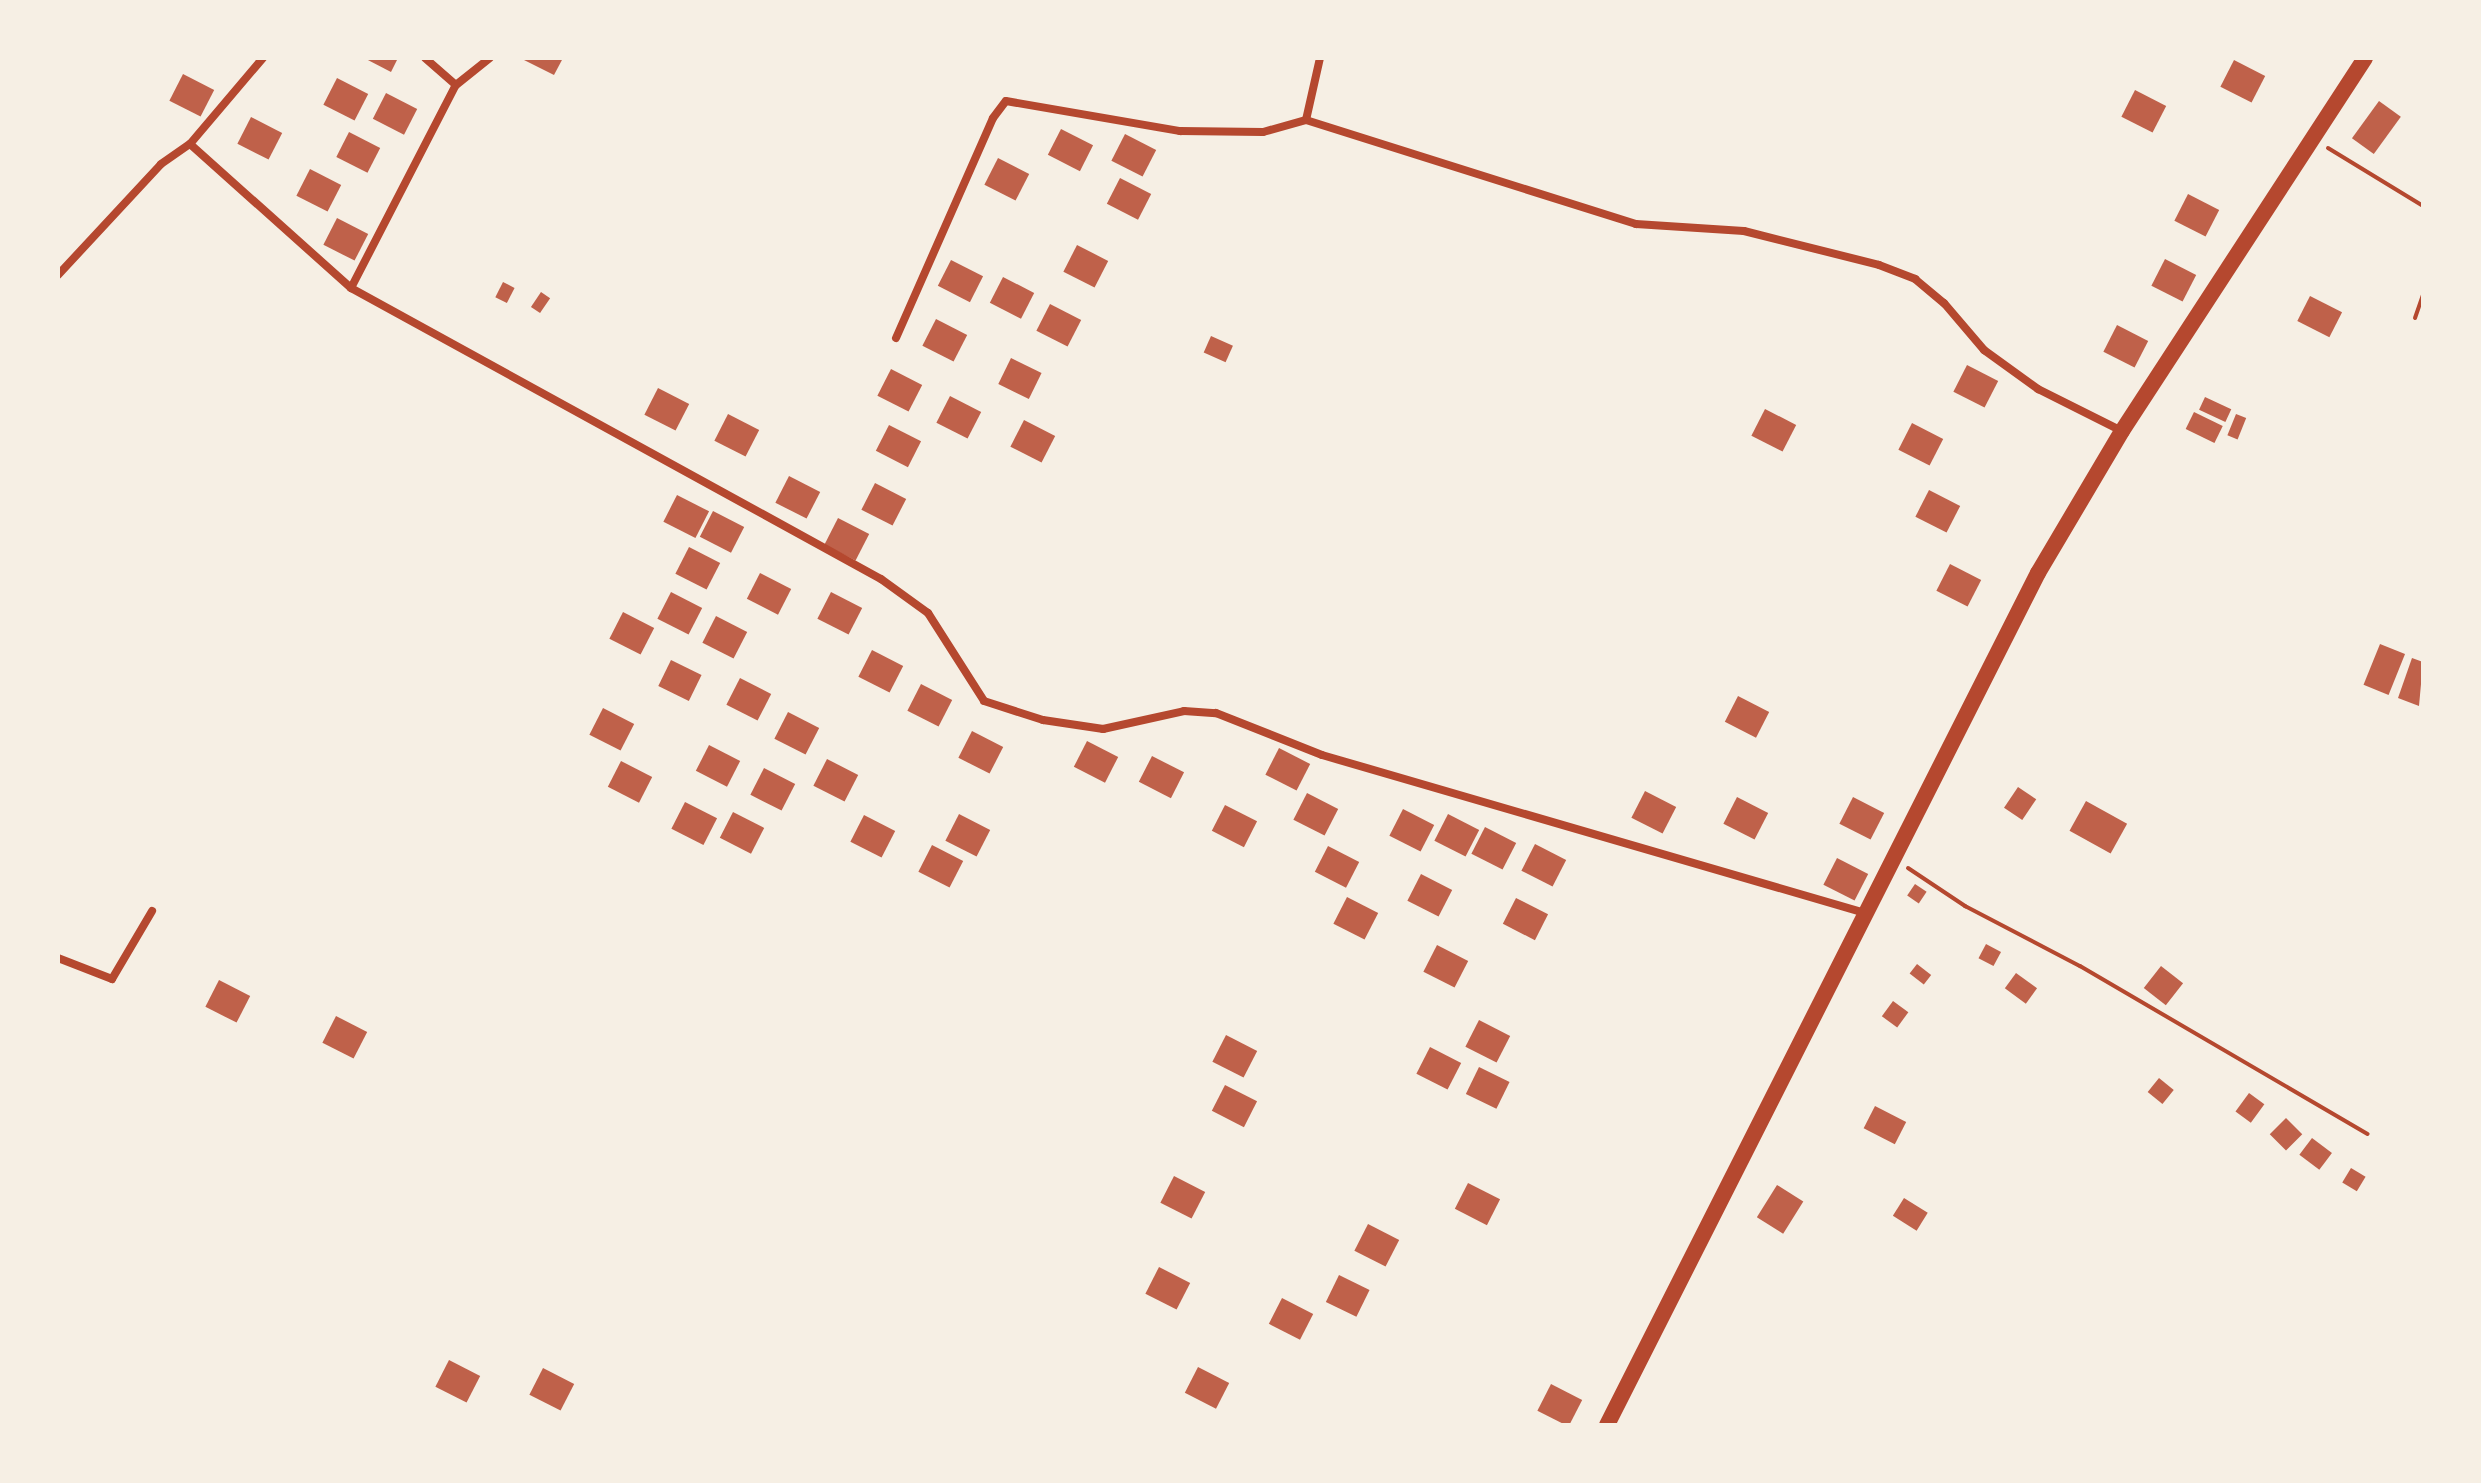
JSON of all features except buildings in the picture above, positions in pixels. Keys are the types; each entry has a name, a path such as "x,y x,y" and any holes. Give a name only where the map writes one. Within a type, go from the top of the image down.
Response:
{"main road":[{"path":"1607,1425 2038,573 2122,431 2365,58"}],"street":[{"path":"58,275 161,164 190,144 263,58"},
{"path":"425,58 456,85"},
{"path":"351,288 456,85 490,58"},
{"path":"1306,120 1320,58"},
{"path":"896,338 993,118 1006,101 1180,131 1263,132 1306,120 1636,224 1744,231 1879,265 1915,279 1944,303 1984,350 2038,389 2122,431"},
{"path":"190,144 351,288 881,579 928,613 984,701 1043,720 1103,729 1184,711 1216,713 1322,755 1865,913"},
{"path":"58,958 98,978 112,979 152,911"}],"path":[{"path":"2313,139 2423,206"},
{"path":"2415,318 2423,295"},
{"path":"1893,857 1965,906 2080,966 2367,1134"}]}
